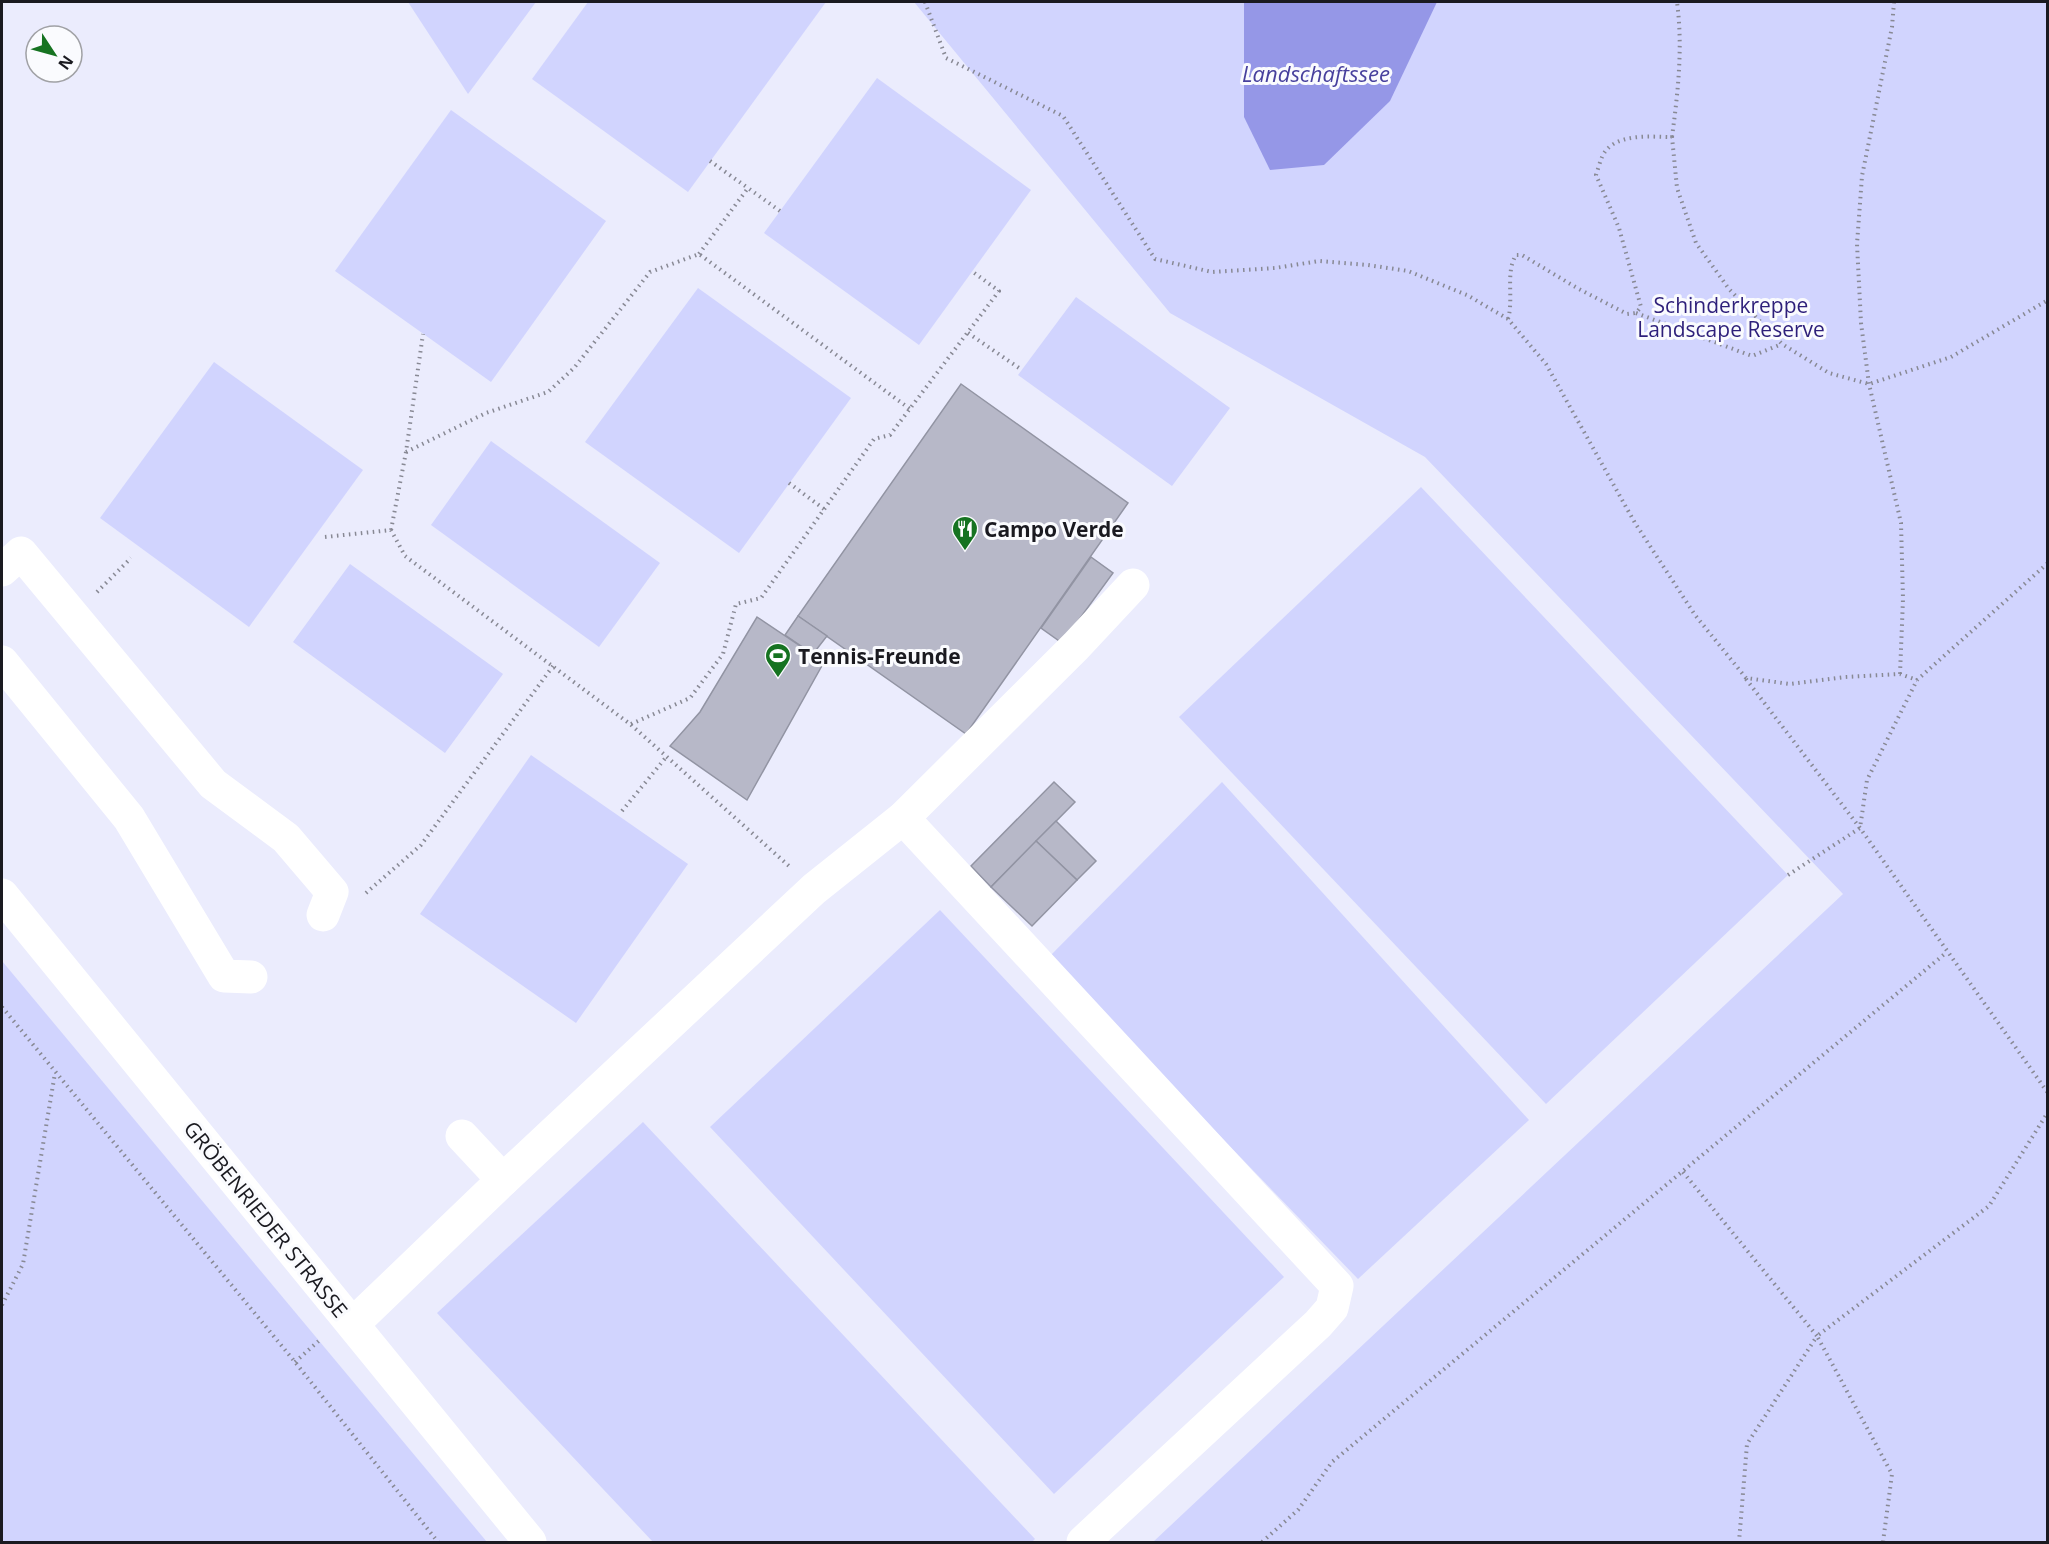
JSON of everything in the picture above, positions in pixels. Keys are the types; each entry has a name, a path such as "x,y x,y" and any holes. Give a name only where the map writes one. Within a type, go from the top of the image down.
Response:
{"street":[{"path":"2,570 21,553 213,784 286,838 332,892 323,915"},
{"path":"353,1324 814,889 903,818 1076,646 1132,585"},
{"path":"2,662 129,818 224,976 251,977"},
{"path":"903,818 1338,1286 1332,1308 1318,1324 1083,1542"},
{"name":"GRÖBENRIEDER STRASSE","path":"2,895 530,1542"},
{"path":"462,1136 503,1180"}],"path":[{"path":"925,2 946,58 1064,116 1155,259 1212,272 1275,268 1319,261 1408,271 1467,295 1508,319 1546,364 1635,523 1695,615 1860,828 2048,1093"},
{"path":"1677,2 1681,31 1677,101 1672,137 1677,188 1696,243 1729,289 1782,344 1829,373 1869,384 1951,357 2048,300"},
{"path":"1894,2 1892,27 1862,176 1858,232 1861,323 1869,384 1901,523 1903,599 1900,674"},
{"path":"1636,313 1641,307 1640,298 1619,228 1596,175 1603,154 1618,142 1632,136 1672,137"},
{"path":"710,161 780,211"},
{"path":"406,452 486,413 548,392 574,368 651,272 699,254 748,189"},
{"path":"699,254 910,409"},
{"path":"1508,319 1511,308 1512,263 1516,255 1522,255 1577,288 1627,314 1636,313 1752,356 1782,344"},
{"path":"630,724 690,698 723,654 736,604 761,598 874,439 890,435 968,333 999,291 973,272"},
{"path":"968,333 1022,370"},
{"path":"423,334 406,452 391,530 405,556 630,724 814,889"},
{"path":"789,483 825,508"},
{"path":"325,537 391,530"},
{"path":"73,616 131,558"},
{"path":"1788,875 1860,828 1867,780 1917,680 2048,563"},
{"path":"358,900 421,845 553,666"},
{"path":"1746,678 1790,684 1845,677 1900,674 1917,680"},
{"path":"622,811 667,756"},
{"path":"1262,1542 1298,1510 1332,1462 1947,952"},
{"path":"2,1008 295,1362 438,1542"},
{"path":"2,1305 23,1264 55,1073"},
{"path":"1739,1542 1747,1444 1817,1336 1989,1206 2048,1112"},
{"path":"1683,1172 1817,1336 1892,1474 1882,1542"}],"green space":[{"path":"408,2 536,2 468,94"},
{"path":"588,2 826,2 688,192 532,79"},
{"name":"Schinderkreppe Landscape Reserve","path":"914,2 2047,2 2047,1542 1153,1542 1843,894 1425,457 1170,313"},
{"path":"877,78 1031,190 919,345 764,233"},
{"path":"451,110 606,221 491,382 335,271"},
{"path":"698,288 851,398 739,553 585,442"},
{"path":"1076,297 1230,408 1172,486 1018,375"},
{"path":"214,362 363,470 249,627 100,518"},
{"path":"491,441 660,563 599,647 431,525"},
{"path":"1421,487 1788,875 1546,1104 1179,717"},
{"path":"350,564 503,674 445,753 293,642"},
{"path":"531,755 688,864 576,1023 420,914"},
{"path":"1222,782 1529,1120 1358,1279 1048,958"},
{"path":"940,910 1284,1277 1054,1494 710,1127"},
{"path":"2,961 487,1542 2,1542"},
{"path":"643,1122 1035,1539 1032,1542 653,1542 437,1313"}],"water":[{"name":"Landschaftssee","path":"1244,2 1437,2 1390,101 1324,165 1270,170 1244,117"}],"building":[{"path":"961,384 1128,503 966,734 798,616"},
{"path":"1091,557 1113,573 1062,643 1041,628"},
{"path":"798,616 827,636 813,654 785,635"},
{"path":"757,617 824,662 747,800 670,746 700,712"},
{"path":"1054,782 1075,802 991,887 971,866"},
{"path":"1056,821 1096,861 1077,880 1036,841"},
{"path":"1036,841 1077,880 1032,926 991,887"}],"place":[{"name":"Campo Verde","path":"965,552"},
{"name":"Tennis-Freunde","path":"778,679"}]}
